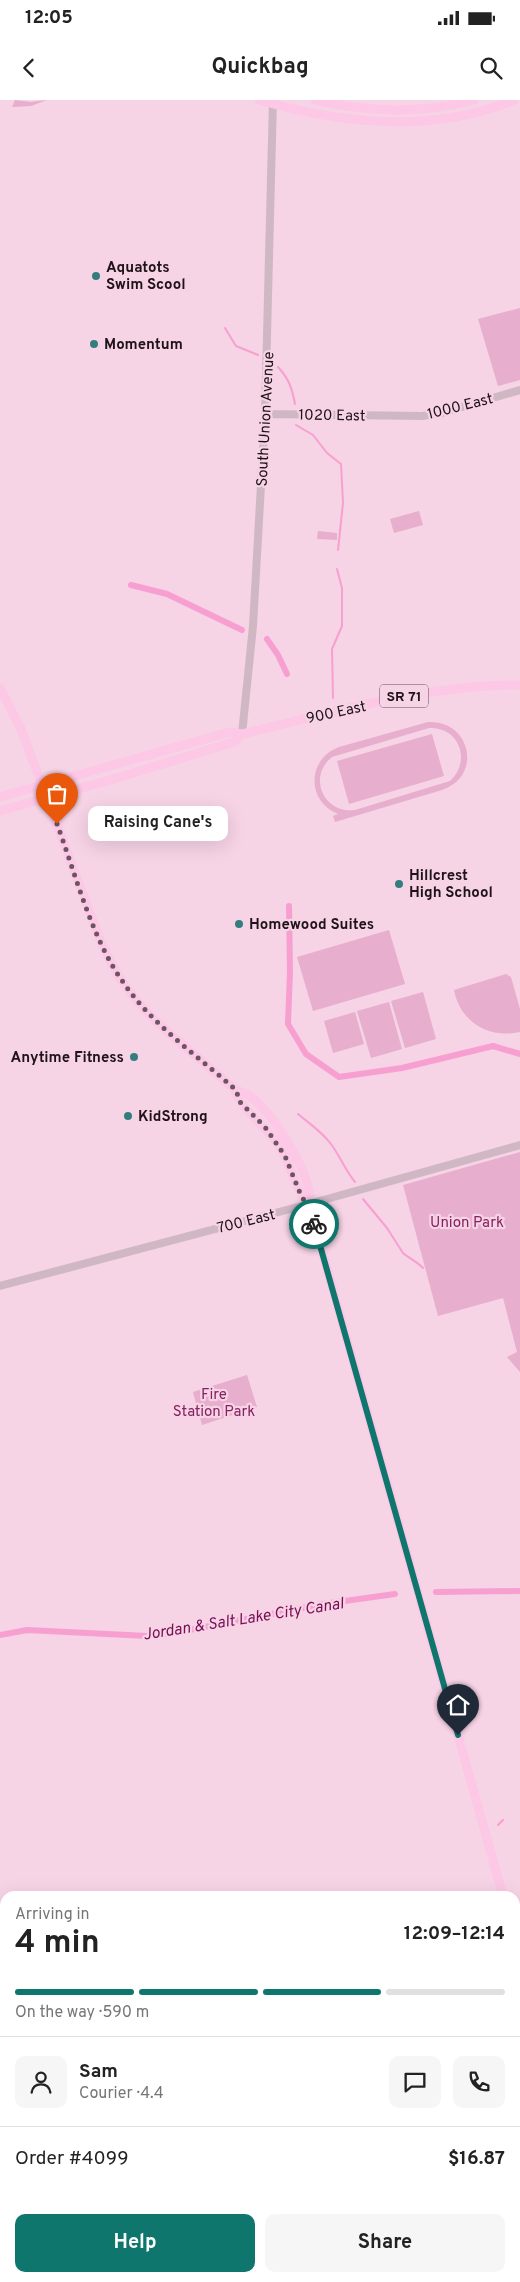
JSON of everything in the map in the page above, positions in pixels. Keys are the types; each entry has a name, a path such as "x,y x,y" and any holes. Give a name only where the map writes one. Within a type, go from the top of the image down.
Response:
{"main road":[{"path":"259,100 334,117 403,122 440,120 464,116 514,100"},
{"path":"315,100 363,107 404,110 438,107 474,100"},
{"name":"900 East","path":"0,797 230,732 242,734 426,691 492,685 520,685"},
{"path":"0,688 18,722 110,963 122,982 148,1013 236,1090 247,1094 287,1140 307,1183 311,1196 309,1204 503,1891"},
{"name":"900 East","path":"0,811 234,742 242,734"}],"street":[{"name":"South Union Avenue","path":"242,734 253,626 266,414 273,102"},
{"name":"1000 East","path":"398,416 442,412 520,390"},
{"name":"1020 East","path":"266,414 398,416"},
{"name":"700 East","path":"0,1286 309,1204 520,1145"}],"green space":[{"path":"15,100 30,102 47,100 31,106 12,107"},
{"path":"520,308 520,380 498,386 478,319"},
{"path":"419,511 423,525 394,533 390,519"},
{"path":"318,531 337,533 337,540 317,539"},
{"path":"428,722 443,724 454,730 462,739 466,750 467,762 463,773 455,783 442,790 335,822 333,816 338,814 320,800 314,780 316,770 321,761 328,753 339,747","holes":["429,728 439,729 455,739 461,755 457,773 450,781 355,810 344,810 335,806 322,793 320,784 321,774 325,765 332,757"]},
{"path":"432,734 444,776 349,804 337,761"},
{"path":"389,930 405,984 313,1011 297,957"},
{"path":"506,974 511,977 520,1009 520,1032 509,1034 487,1030 469,1019 462,1011 454,990"},
{"path":"423,992 436,1039 405,1048 391,1001"},
{"path":"389,1002 402,1049 371,1058 357,1011"},
{"path":"355,1012 364,1044 333,1053 324,1021"},
{"name":"Union Park","path":"520,1152 520,1372 507,1357 517,1352 503,1298 438,1316 403,1185"},
{"name":"Fire Station Park","path":"247,1375 257,1407 202,1425 193,1392"}],"waterway":[{"path":"225,328 236,346 258,355"},
{"path":"278,367 289,384 295,404"},
{"path":"296,425 313,435 327,453 341,464 343,503 338,550"},
{"path":"333,698 332,649 342,626 342,588 337,569"},
{"path":"131,585 167,594 242,630"},
{"path":"267,639 278,655 287,674"},
{"path":"289,906 290,972 288,1024 306,1054 339,1077 402,1068 493,1046 520,1054"},
{"path":"298,1114 316,1128 327,1140 355,1182"},
{"path":"363,1199 387,1228 403,1253 423,1268"},
{"name":"Jordan & Salt Lake City Canal","path":"436,1592 520,1591"},
{"name":"Jordan & Salt Lake City Canal","path":"0,1635 27,1630 147,1636 179,1632 323,1604 395,1594"},
{"path":"498,1825 503,1820"}],"way so far":[{"path":"57,824 99,937 110,963 122,982 148,1013 236,1090 240,1102 273,1136 292,1170 302,1198 309,1204 314,1224"}],"place":[{"name":"Aquatots Swim Scool","path":"96,276"},
{"name":"Momentum","path":"94,344"},
{"name":"Raising Cane's","path":"57,824"},
{"name":"Hillcrest High School","path":"399,884"},
{"name":"Homewood Suites","path":"239,924"},
{"name":"Anytime Fitness","path":"134,1057"},
{"name":"KidStrong","path":"128,1116"}],"route":[{"path":"314,1224 458,1735"}]}
